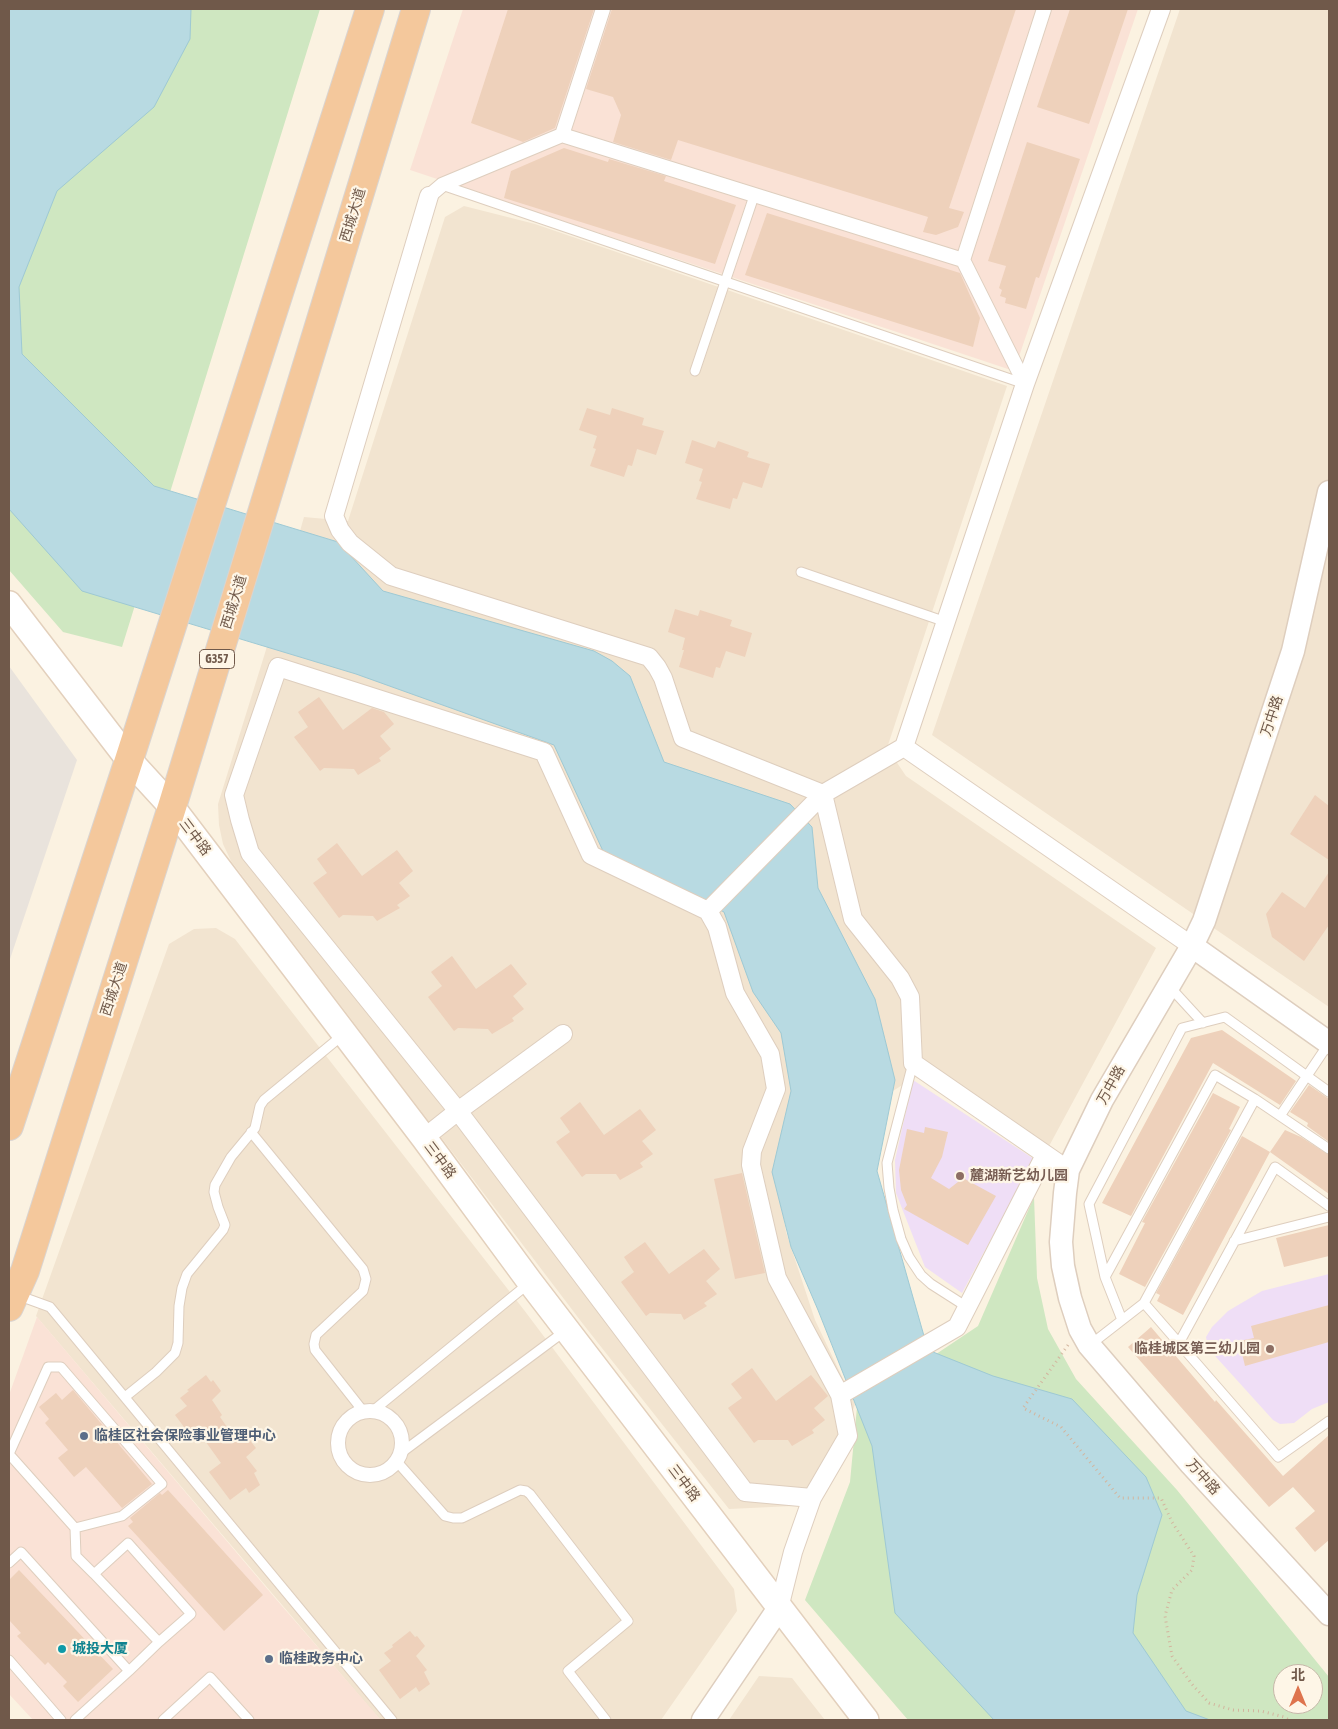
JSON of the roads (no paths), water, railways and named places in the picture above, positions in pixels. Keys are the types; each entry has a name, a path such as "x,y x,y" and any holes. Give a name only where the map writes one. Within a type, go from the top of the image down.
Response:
{"highway":[{"path":"9,1126 129,760 370,9"},
{"name":"西城大道","path":"12,1301 25,1271 172,807 416,9"}],"main road":[{"name":"三中路","path":"9,604 129,760 172,807 424,1138 530,1282 866,1720"}],"street":[{"path":"562,135 603,9"},
{"path":"1025,384 963,260 1044,9"},
{"path":"708,911 823,794 904,747 1025,384 1161,9"},
{"path":"823,794 684,738 663,678 649,657 391,576 350,543 340,530 334,516 436,191 562,135 963,260"},
{"name":"万中路","path":"1329,492 1293,651 1204,922 1192,946 1102,1100 1068,1170 1062,1221 1063,1266 1070,1298 1085,1337 1191,1464 1329,1614"},
{"path":"702,1720 779,1608 793,1552 812,1498 848,1436 840,1395 777,1278 752,1165 752,1151 776,1089 770,1054 735,993 717,927 708,911 591,855 544,752 278,667 234,795 250,852 458,1111 745,1492 812,1498"},
{"path":"904,747 1329,1043"},
{"path":"823,794 853,919 900,978 910,997 914,1063 1068,1170"},
{"path":"424,1138 563,1034"},
{"path":"840,1395 957,1327 1045,1155"},
{"path":"368,1410 384,1413 392,1418 399,1427 403,1437 403,1448 400,1458 383,1473 372,1475 361,1474 351,1469 344,1461 338,1446 340,1431 345,1422 353,1415 368,1410"}],"lane":[{"path":"436,191 724,281 1025,384"},
{"path":"695,371 754,196"},
{"path":"801,572 946,622"},
{"path":"1169,986 1203,1023"},
{"path":"1122,1320 1105,1277 1089,1204 1182,1028 1225,1017 1329,1092"},
{"path":"124,1397 156,1372 174,1353 178,1343 179,1306 187,1274 223,1230 224,1225 214,1192 215,1185 231,1157 254,1128 260,1106 264,1100 344,1034"},
{"path":"1280,1116 1329,1043"},
{"path":"914,1063 887,1163 887,1175 893,1210 901,1239 909,1257 921,1275 931,1284 967,1307"},
{"path":"1105,1277 1214,1075 1255,1099 1329,1149"},
{"path":"1085,1337 1122,1320 1144,1303 1255,1099"},
{"path":"251,1132 363,1269 366,1279 363,1291 316,1335 314,1344 315,1350 368,1410 530,1282"},
{"path":"1179,1343 1275,1167 1329,1206"},
{"path":"1234,1241 1329,1217"},
{"path":"12,1301 50,1307 392,1720"},
{"path":"1144,1303 1278,1457 1329,1421"},
{"path":"567,1329 400,1458 445,1516 462,1518 520,1490 526,1490 530,1494 628,1620 568,1671 606,1720"},
{"path":"75,1528 122,1516 162,1484 61,1367 48,1367 9,1454 75,1528 76,1556 159,1642"},
{"path":"75,1720 191,1614 128,1543 94,1574"},
{"path":"9,1562 21,1552 129,1671"},
{"path":"9,1660 61,1720"},
{"path":"163,1720 210,1677 249,1720"}],"water":[{"path":"9,9 191,9 190,39 154,107 57,191 19,287 22,354 154,486 338,542 383,591 594,651 612,661 630,676 664,762 790,804 812,827 818,888 875,999 895,1080 877,1171 928,1350 993,1376 1072,1399 1146,1477 1162,1515 1137,1595 1133,1633 1186,1711 1210,1720 994,1720 895,1613 872,1446 791,1247 772,1172 791,1091 781,1033 753,992 724,912 603,851 554,745 356,674 82,591 9,509"}],"place":[{"name":"麓湖新艺幼儿园","path":"960,1176"},
{"name":"临桂城区第三幼儿园","path":"1270,1349"},
{"name":"临桂区社会保险事业管理中心","path":"84,1436"},
{"name":"城投大厦","path":"62,1649"},
{"name":"临桂政务中心","path":"269,1659"}]}
